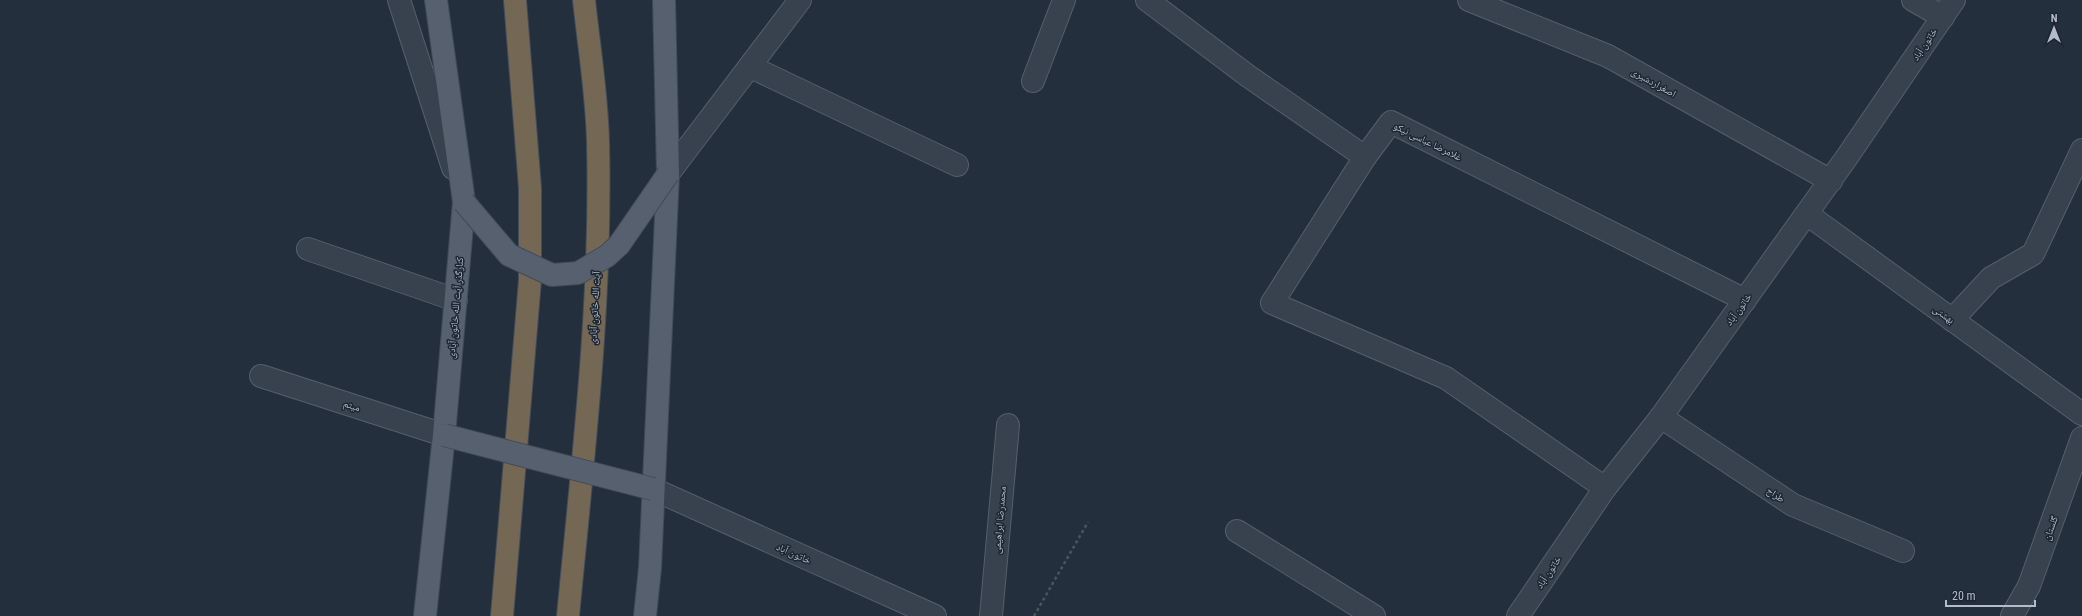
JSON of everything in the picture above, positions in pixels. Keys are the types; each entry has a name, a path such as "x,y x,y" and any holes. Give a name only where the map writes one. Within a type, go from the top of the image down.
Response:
{"highway":[{"path":"502,616 530,280 530,188 515,0"},
{"name":"آیت الله خاتون آبادی","path":"568,616 588,408 598,229 598,141 584,0"}],"main road":[{"name":"کنارگذر آیت الله خاتون آبادی","path":"425,616 444,435 464,202 436,0"},
{"path":"645,616 650,568 668,174 664,0"},
{"path":"464,202 509,255 552,275 578,273 607,256 618,245 668,174"},
{"path":"444,435 653,489"}],"street":[{"path":"399,0 464,202"},
{"path":"668,174 800,0"},
{"path":"1032,81 1064,0"},
{"path":"1146,0 1248,76 1365,157 1272,303 1446,378 1605,488"},
{"name":"اصغراردشیری","path":"1469,0 1608,56 1831,180"},
{"path":"1913,0 1949,8"},
{"name":"خاتون آباد","path":"1518,616 1605,488 1661,417 1831,180 1949,8"},
{"path":"751,66 957,165"},
{"name":"غلامرضا عباسی نیکو","path":"1365,157 1391,122 1745,300"},
{"path":"1952,320 1992,278 2034,254 2082,150"},
{"name":"بهشتی","path":"1806,214 2082,414"},
{"path":"308,249 456,300"},
{"name":"میثم","path":"261,376 444,435"},
{"name":"طراح","path":"1661,417 1793,505 1903,550"},
{"name":"محمدرضا ابراهیمی","path":"991,616 1008,425"},
{"name":"گلستان","path":"2012,616 2029,586 2082,438"},
{"name":"خاتون آباد","path":"653,489 935,616"},
{"path":"1238,531 1374,616"}],"path":[{"path":"1034,616 1088,522"}]}
